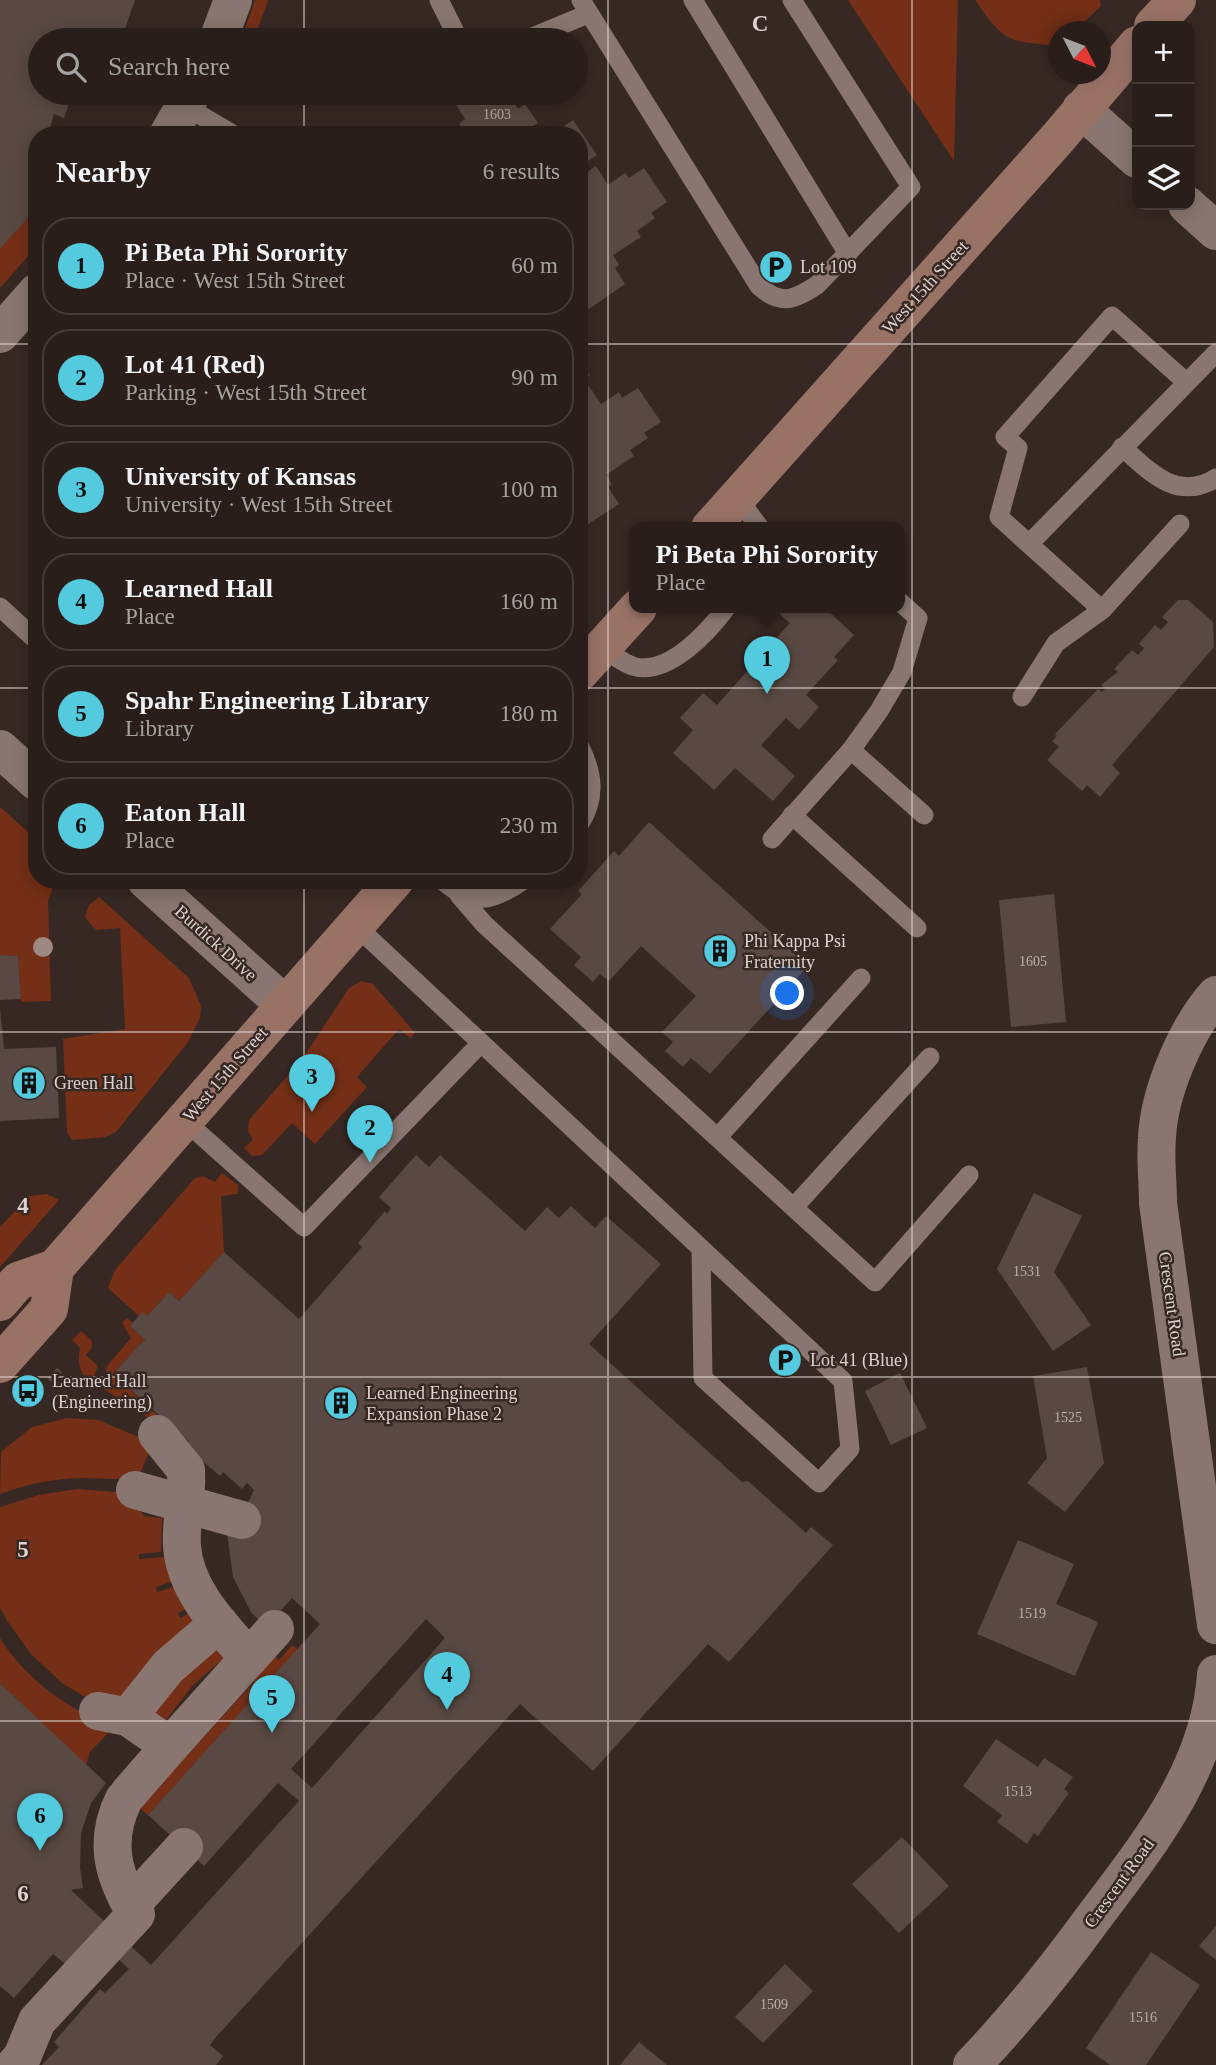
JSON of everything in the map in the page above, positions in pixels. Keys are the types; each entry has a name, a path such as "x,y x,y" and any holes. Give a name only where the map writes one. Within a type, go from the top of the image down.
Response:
{"street":[{"path":"222,28 233,0"},
{"path":"1158,21 1177,0"},
{"name":"West 15th Street","path":"715,522 1048,150 1132,51"},
{"path":"1081,109 1132,155"},
{"path":"1193,210 1216,231"},
{"path":"0,334 28,302"},
{"path":"591,661 634,613"},
{"path":"0,749 28,774"},
{"name":"Burdick Drive","path":"156,889 285,1005"},
{"name":"West 15th Street","path":"0,1302 18,1281 55,1268 387,889"},
{"name":"Crescent Road","path":"1215,1602 1158,1203 1156,1136 1170,1080 1191,1032 1216,995"},
{"path":"0,1364 49,1309 55,1268"},
{"path":"157,1434 186,1470 182,1547 190,1579 219,1623 249,1657"},
{"path":"135,1490 186,1494 244,1513"},
{"path":"170,1746 113,1714 219,1623"},
{"path":"19,2040 136,1914 123,1894 111,1857 114,1817 126,1796 275,1629"},
{"name":"Crescent Road","path":"972,2065 1051,1975 1173,1808 1195,1762 1216,1674"},
{"path":"131,1905 184,1847"}],"lane":[{"path":"439,0 453,28"},
{"path":"693,0 848,254"},
{"path":"546,28 584,7 759,286 772,298 787,299 801,296 817,285 911,187 792,0"},
{"path":"182,111 214,126"},
{"path":"1102,610 999,517 1018,448 1005,437 1111,316 1185,382"},
{"path":"1029,544 1185,382 1215,357"},
{"path":"1122,446 1157,479 1175,487 1194,488 1216,478"},
{"path":"737,497 756,522"},
{"path":"1022,697 1056,643 1102,610 1180,524"},
{"path":"772,839 851,750 902,672 918,618 905,606"},
{"path":"0,607 28,632"},
{"path":"591,661 636,667 661,665 689,647 721,613"},
{"path":"851,750 924,815"},
{"path":"588,761 592,794 588,804"},
{"path":"792,815 918,928"},
{"path":"452,889 484,924 875,1282 969,1175"},
{"path":"459,895 486,899 512,889"},
{"path":"355,925 843,1381 850,1449 819,1483 703,1378 701,1249"},
{"path":"718,1137 861,978"},
{"path":"184,1120 304,1227 481,1044"},
{"path":"794,1207 930,1057"}],"shaded area":[{"path":"255,0 268,0 258,28 245,28"},
{"path":"848,0 958,0 954,161"},
{"path":"975,0 1100,0 1101,6 1085,21 1048,21 1048,45 1008,37 994,25"},
{"path":"28,218 28,256 0,288 0,249"},
{"path":"0,807 28,832 28,889 53,889 48,901 51,1001 21,1002 18,956 0,955"},
{"path":"99,897 189,978 201,1006 200,1018 188,1042 116,1132 105,1137 72,1140 67,1132 63,1039 125,1029 120,928 96,930 85,917 89,905"},
{"path":"361,981 373,984 415,1033 410,1038 399,1029 357,1077 367,1087 315,1144 292,1123 262,1155 252,1156 244,1148 253,1140 248,1131 249,1120 303,1058 349,988"},
{"path":"222,1173 238,1185 238,1194 221,1196 224,1252 179,1301 169,1292 147,1316 139,1316 108,1288 115,1270 194,1179 202,1176 215,1182"},
{"path":"47,1194 59,1200 0,1267 0,1227 29,1196"},
{"path":"127,1318 133,1323 130,1326 146,1341 143,1341 113,1374 187,1443 102,1388 107,1366 131,1338 122,1323"},
{"path":"81,1331 92,1341 92,1347 86,1355 98,1366 91,1383 80,1367 80,1348 72,1340"},
{"path":"67,1418 98,1420 153,1443 139,1476 52,1480 0,1494 1,1452 32,1427"},
{"path":"77,1489 127,1493 144,1516 162,1518 161,1552 139,1554 139,1559 166,1557 171,1582 156,1587 157,1592 177,1586 186,1609 178,1613 180,1618 193,1611 198,1620 123,1699 90,1700 62,1683 31,1654 0,1608 0,1507 39,1495"},
{"path":"0,1638 23,1668 50,1692 81,1712 114,1727 90,1752 86,1765 0,1683"},
{"path":"211,1638 225,1657 193,1685 166,1720 147,1708"},
{"path":"292,1645 298,1649 148,1815 139,1808 254,1682 248,1676 274,1655 279,1660"}],"building":[{"path":"0,0 135,0 125,28 28,28 28,105 69,105 64,118 54,114 51,126 28,126 28,218 0,249"},
{"path":"456,105 515,105 518,109 526,105 538,123 533,126 460,126 459,124 465,119"},
{"path":"573,120 577,126 564,126"},
{"path":"588,142 597,155 588,161"},
{"path":"596,166 608,185 625,173 629,178 644,168 667,202 651,213 655,218 637,231 641,237 613,255 619,265 615,268 625,284 589,309 588,308 588,171"},
{"path":"588,387 601,404 619,392 622,398 638,388 661,422 644,433 648,438 630,450 634,456 606,475 612,484 608,487 619,504 588,524"},
{"path":"1178,600 1188,600 1213,622 1214,647 1112,765 1120,773 1100,797 1087,785 1082,791 1047,760 1059,747 1052,741 1057,736 1055,734 1098,689 1102,692 1105,689 1101,685 1118,672 1114,669 1132,650 1138,655 1144,648 1139,644 1155,625 1161,630 1168,622 1162,617"},
{"path":"778,613 830,613 854,635 834,657 838,660 806,695 819,707 799,730 786,718 761,745 795,776 773,801 735,768 714,790 673,753 693,730 680,718 703,693 717,705 790,623"},
{"name":"Phi Kappa Psi Fraternity","path":"649,822 808,966 710,1074 691,1058 683,1067 665,1051 673,1042 662,1032 696,996 641,946 609,981 600,974 593,982 574,965 581,957 550,929 582,894 578,891 580,889 588,889 588,880 614,851 619,856"},
{"path":"1054,894 1066,1022 1011,1027 999,900"},
{"path":"0,955 18,956 21,999 0,1000"},
{"name":"Green Hall","path":"0,1008 4,1049 56,1047 59,1118 0,1121"},
{"path":"416,1155 429,1167 440,1155 525,1231 547,1207 559,1218 571,1206 595,1228 606,1216 661,1264 589,1344 742,1482 748,1481 806,1533 811,1527 833,1545 729,1662 708,1644 593,1771 520,1704 216,2037 210,2045 223,2056 216,2065 42,2065 59,2047 54,2042 100,1989 105,1993 129,1969 95,1937 68,1966 53,1954 14,1998 0,1986 0,1683 106,1783 91,1803 81,1833 80,1868 83,1888 71,1890 151,1965 299,1801 278,1783 204,1866 148,1815 320,1624 292,1598 266,1627 251,1612 233,1577 227,1533 243,1513 254,1490 247,1483 242,1489 223,1472 220,1476 185,1446 189,1442 113,1374 143,1341 146,1341 130,1326 142,1312 147,1316 169,1292 179,1301 224,1252 299,1319 362,1247 358,1243 385,1211 387,1214 391,1208 379,1197","holes":["426,1619 445,1638 312,1788 291,1769"]},
{"path":"1034,1193 1082,1216 1054,1272 1091,1325 1053,1351 997,1269"},
{"path":"1087,1367 1104,1463 1065,1512 1027,1483 1047,1458 1033,1376"},
{"path":"57,1368 62,1372 53,1383 47,1378"},
{"path":"900,1373 927,1428 891,1445 865,1391"},
{"path":"1018,1540 1074,1564 1056,1604 1098,1622 1075,1676 977,1634"},
{"path":"996,1739 1038,1767 1044,1758 1073,1777 1064,1789 1069,1793 1038,1836 1034,1833 1027,1844 997,1822 1002,1815 963,1786"},
{"path":"902,1837 949,1886 899,1933 852,1884"},
{"path":"1216,1926 1216,1960 1199,1946"},
{"path":"1151,1952 1200,1985 1146,2065 1110,2065 1086,2048"},
{"path":"785,1964 813,1991 763,2043 735,2017"},
{"path":"639,2042 667,2065 620,2065"}],"place":[{"name":"Lot 109","path":"776,267"},
{"name":"Pi Beta Phi Sorority","path":"767,694"},
{"name":"Phi Kappa Psi Fraternity","path":"720,951"},
{"name":"Green Hall","path":"29,1083"},
{"name":"University of Kansas","path":"312,1112"},
{"name":"Lot 41 (Red)","path":"370,1163"},
{"name":"Lot 41 (Blue)","path":"785,1360"},
{"name":"Learned Hall (Engineering)","path":"28,1391"},
{"name":"Learned Engineering Expansion Phase 2","path":"341,1403"},
{"name":"Learned Hall","path":"447,1710"},
{"name":"Spahr Engineering Library","path":"272,1733"},
{"name":"Eaton Hall","path":"40,1851"}]}
